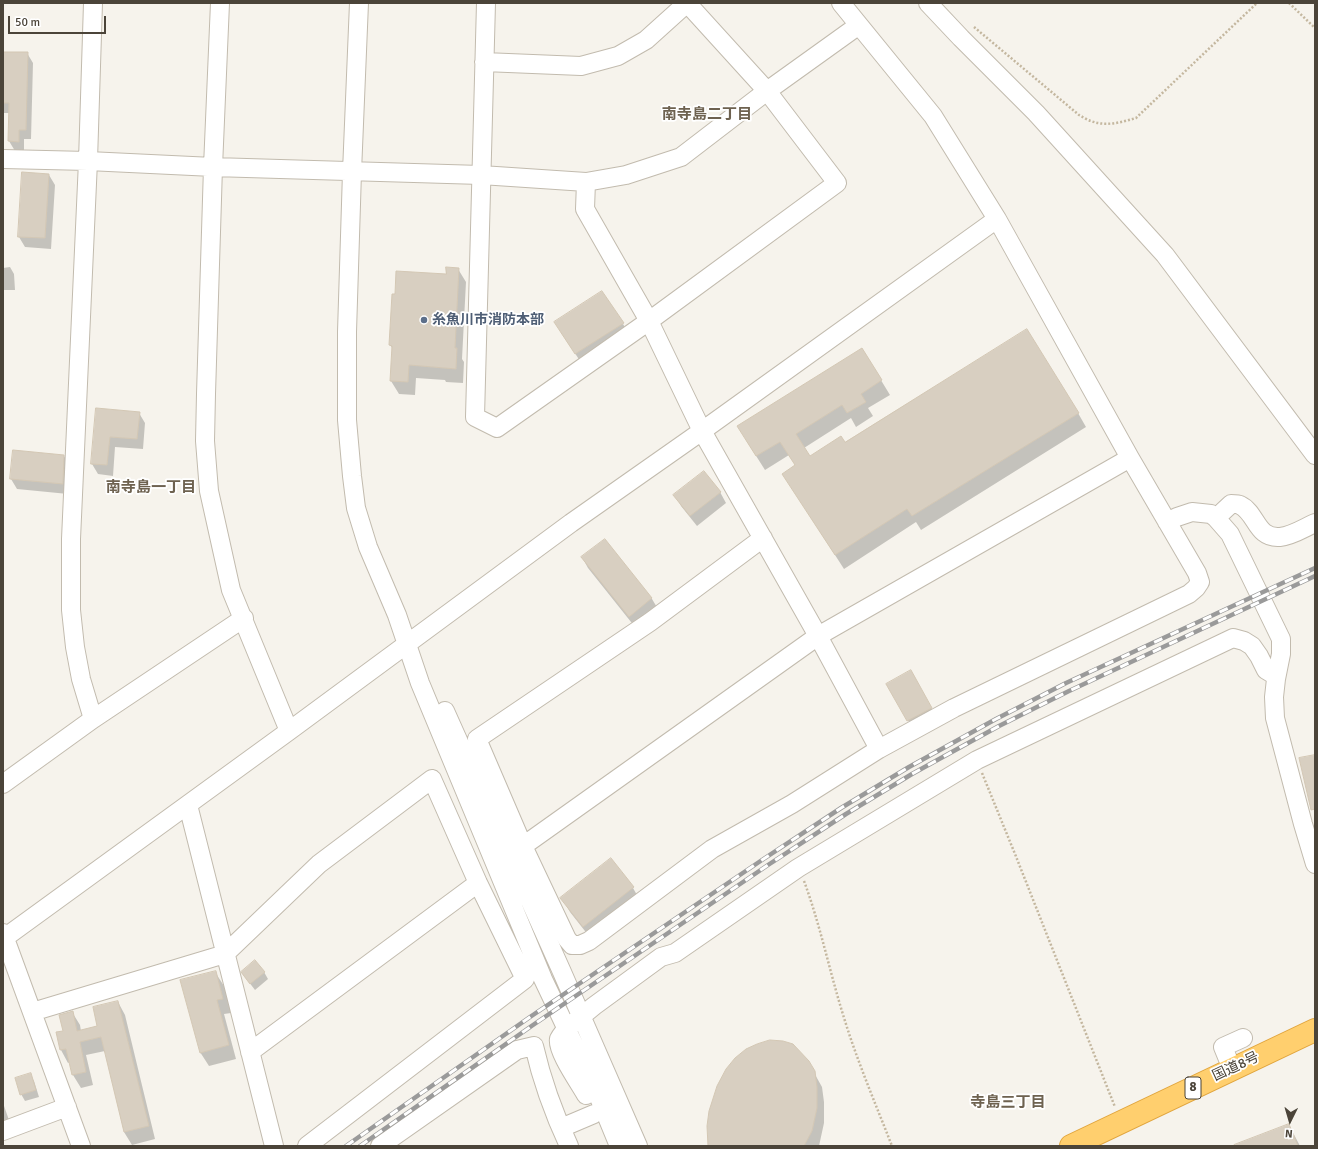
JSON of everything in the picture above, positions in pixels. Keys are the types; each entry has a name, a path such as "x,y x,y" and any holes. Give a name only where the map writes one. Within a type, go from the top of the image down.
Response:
{"highway":[{"name":"国道8号","path":"1071,1146 1315,1030"}],"street":[{"path":"93,3 88,161 71,540 71,610 75,647 81,680 93,719"},
{"path":"220,3 206,394 205,441 209,491 231,590 244,618 289,731"},
{"path":"359,3 347,332 347,420 356,508 368,547 408,644 424,691 543,978 598,1095 619,1146"},
{"path":"484,62 581,66 618,56 646,40 687,3 767,91 837,183 649,321 497,428 475,417 484,62 486,3"},
{"path":"763,538 650,622 477,739 523,846 567,939 572,945 580,945 588,941 712,849 792,804 879,749 954,708 1189,594 1200,582 1197,573 1130,458 997,219 933,116 841,3"},
{"path":"928,3 1036,113 1165,255 1315,455"},
{"path":"3,159 352,172 481,175 586,182 626,175 681,157 767,91 859,26"},
{"path":"586,182 585,209 649,321 702,431 818,636 879,749"},
{"path":"81,1146 4,936 188,805 571,523 702,431 997,219"},
{"path":"523,846 818,636 1130,458"},
{"path":"1216,518 1231,504 1240,504 1248,511 1264,534 1280,537 1291,534 1315,523"},
{"path":"1167,522 1177,516 1192,512 1211,514 1216,518 1230,534 1281,639 1282,654 1276,676 1274,697 1275,718 1315,864"},
{"path":"3,784 93,719 244,618"},
{"path":"608,1146 586,1095 560,1049 559,1040 562,1033 584,1013 661,957 675,953 798,868 976,760 1233,638 1244,641 1252,646 1266,670 1276,676"},
{"path":"408,644 430,678 584,1013 638,1146"},
{"path":"32,1012 225,954 319,864 432,779 478,883 524,979 307,1146"},
{"path":"188,805 274,1146"},
{"path":"250,1052 478,883"},
{"path":"584,1013 593,1022 646,1146"},
{"path":"1232,1069 1223,1047 1242,1038"},
{"path":"380,1146 516,1050 534,1046 540,1073 569,1146"},
{"path":"3,1131 67,1107"},
{"path":"561,1128 594,1114"}],"path":[{"path":"969,23 1079,115 1091,122 1117,123 1136,118 1257,3"},
{"path":"1289,3 1315,28"},
{"path":"976,760 1015,854 1121,1122"},
{"path":"798,868 814,910 852,1044 892,1146"}],"building":[{"path":"3,52 28,52 26,130 19,130 19,142 8,141 9,103 3,103"},
{"path":"22,172 49,174 45,238 18,237"},
{"name":"糸魚川市消防本部","path":"446,267 459,268 455,348 457,348 456,369 409,365 408,382 390,381 392,346 389,345 392,294 395,294 396,271 446,274"},
{"path":"602,291 624,323 575,354 554,322"},
{"path":"1027,329 1079,413 912,516 907,509 835,555 782,474 795,465 780,442 756,456 737,426 862,348 882,380 861,394 866,402 847,413 842,405 796,434 810,456 841,436 845,442"},
{"path":"96,408 140,412 137,439 110,437 107,465 91,464"},
{"path":"13,450 64,455 63,484 10,479"},
{"path":"704,471 721,492 690,516 673,495"},
{"path":"605,539 652,598 629,617 581,557"},
{"path":"911,670 932,708 907,721 886,684"},
{"path":"1315,755 1315,809 1311,810 1299,758"},
{"path":"611,858 634,887 583,927 560,898"},
{"path":"255,960 265,972 250,984 241,972"},
{"path":"216,971 223,999 217,1000 229,1045 200,1053 180,980"},
{"path":"118,1001 149,1126 124,1132 101,1037 80,1042 86,1072 72,1075 66,1049 60,1050 56,1032 63,1031 59,1015 73,1011 77,1031 97,1026 93,1007"},
{"path":"770,1040 783,1041 793,1044 809,1061 815,1071 817,1108 812,1131 804,1146 708,1146 707,1126 709,1111 717,1086 726,1069 735,1058 746,1049"},
{"path":"31,1073 36,1090 20,1095 15,1078"},
{"path":"1289,1124 1298,1146 1234,1146 1234,1145"}],"railway":[{"path":"346,1146 530,1017 762,860 841,808 909,767 996,719 1066,683 1315,568"},
{"path":"360,1146 533,1025 768,865 846,814 912,774 999,726 1069,691 1315,576"}],"place":[{"name":"糸魚川市消防本部","path":"424,320"}],"district":[{"name":"南寺島二丁目","path":"707,115"},
{"name":"南寺島一丁目","path":"151,488"},
{"name":"寺島三丁目","path":"1008,1103"}]}
